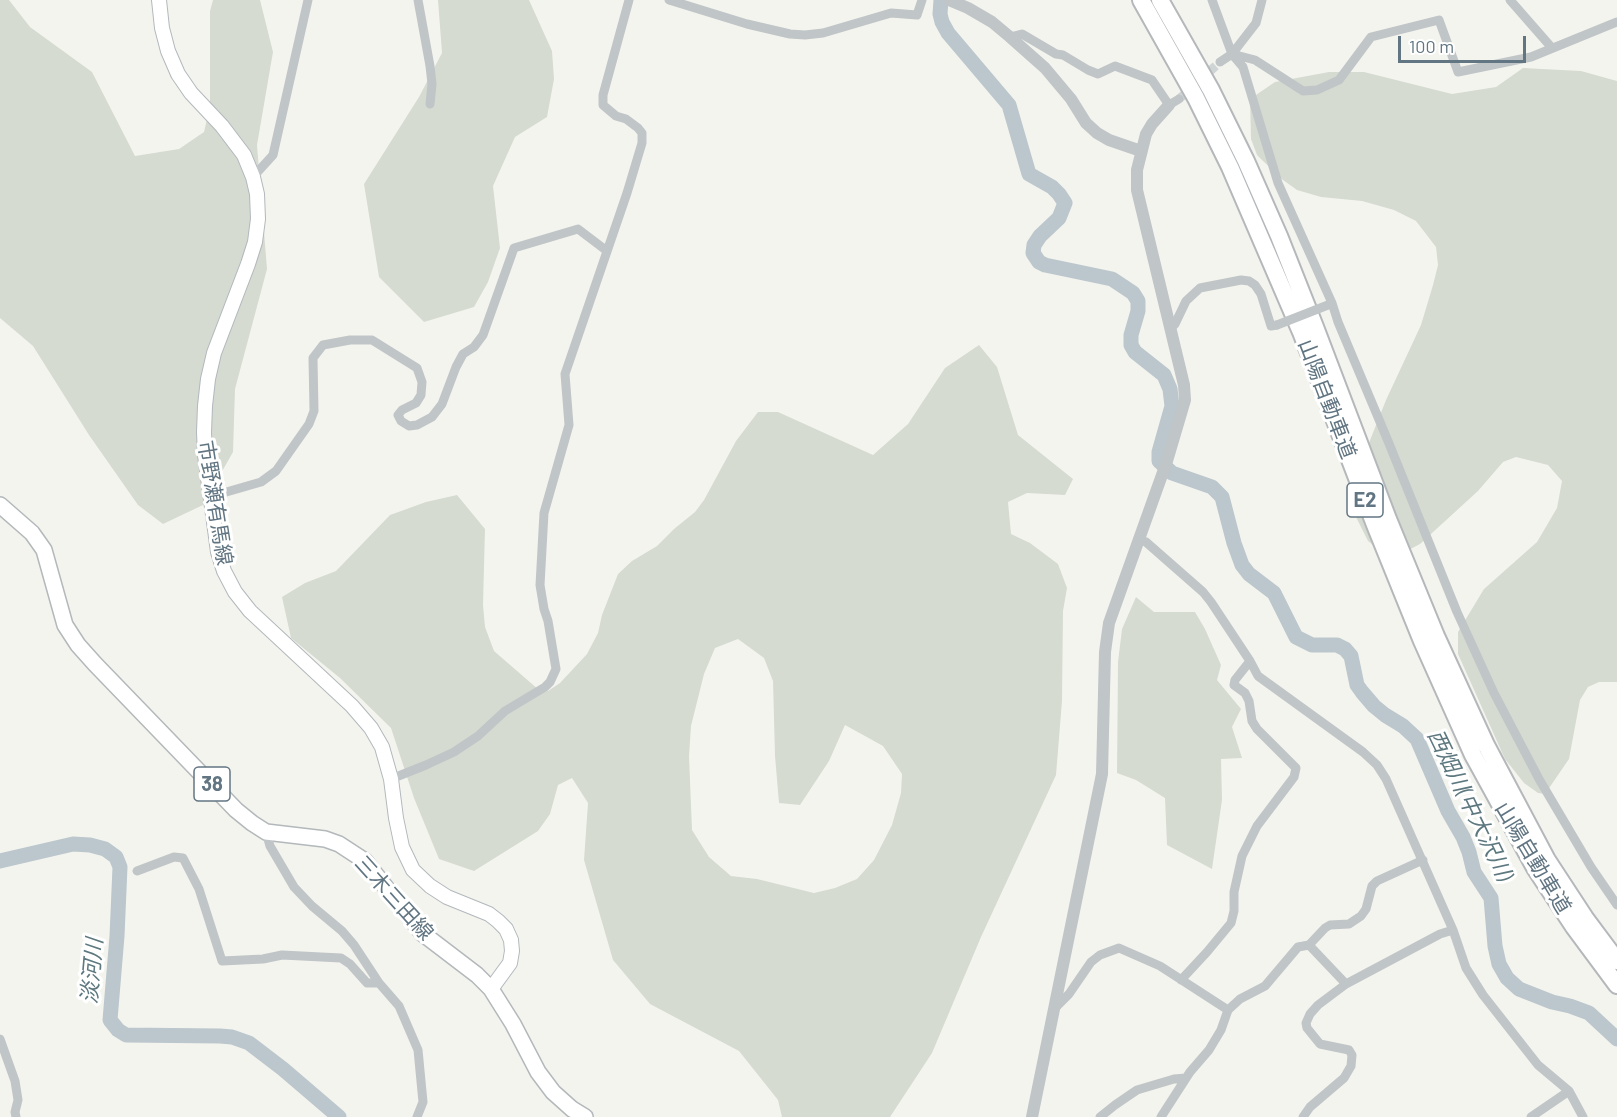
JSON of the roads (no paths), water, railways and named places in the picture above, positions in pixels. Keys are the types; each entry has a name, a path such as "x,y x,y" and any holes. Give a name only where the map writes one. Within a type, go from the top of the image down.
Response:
{"highway":[{"name":"山陽自動車道","path":"1141,0 1196,98 1230,167 1301,332 1422,641 1473,754 1535,868 1574,927 1617,985"},
{"name":"山陽自動車道","path":"1160,0 1210,90 1255,182 1315,327 1388,519 1436,636 1486,745 1547,860 1585,918 1617,961"}],"main road":[{"name":"市野瀬有馬線","path":"159,0 162,28 177,74 244,155 257,194 258,219 255,242 214,353 208,379 204,432 218,552 224,571 235,592 250,611 362,716 371,728 382,747 391,779 402,847 413,870 430,886 447,897 489,914 506,929 512,951 510,963 491,989"},
{"name":"三木三田線","path":"0,505 32,533 44,550 65,625 78,645 236,810 266,832 325,839 352,851 365,861 422,933 477,975 491,989 513,1024 538,1072 553,1092 585,1117"}],"street":[{"path":"253,177 273,155 308,0"},
{"path":"418,0 430,66 432,84 430,104"},
{"path":"391,779 454,752 478,736 505,711 545,687 556,669 540,585 544,513 569,425 565,374 642,143 642,133 638,128 626,119 616,116 603,105 605,86 629,0"},
{"path":"669,0 747,24 790,34 805,35 823,33 891,13 917,15 922,0"},
{"path":"949,0 992,22 1045,68 1091,128 1109,140 1141,151"},
{"path":"1212,0 1232,54 1243,67 1278,183 1388,441 1457,612 1494,693 1539,779 1591,867 1617,905"},
{"path":"1220,62 1232,54 1256,23 1262,0"},
{"path":"1510,0 1552,48"},
{"path":"1232,54 1255,60 1303,91 1317,90 1339,80 1371,38 1439,20 1458,72 1531,57 1617,22"},
{"path":"1010,37 1022,34 1056,54 1063,55 1098,74 1115,66 1152,80 1174,102 1152,124 1146,134 1137,170 1137,190 1184,385 1185,400 1167,461 1109,623 1105,652 1102,774 1032,1117"},
{"path":"212,507 216,495 261,482 276,471 309,424 314,411 313,358 323,345 350,340 372,340 417,368 422,382 421,395 416,403 402,410 398,415 400,421 409,426 417,425 432,417 442,404 463,354 474,347 483,335 514,248 578,230 607,251"},
{"path":"1170,329 1175,324 1186,301 1200,288 1241,280 1255,285 1261,294 1271,326 1330,304"},
{"path":"1138,539 1146,542 1203,592 1258,676 1363,752 1377,765 1386,778 1454,930 1466,968 1483,995 1538,1065 1569,1091 1583,1117"},
{"path":"1181,980 1231,923 1234,892 1242,856 1257,826 1294,777 1296,768 1257,729 1252,721 1249,701 1245,693 1234,685 1235,680 1250,661"},
{"path":"266,832 270,846 294,886 312,906 342,931 399,1006 418,1050 423,1102 417,1117"},
{"path":"137,871 174,857 183,858 199,889 222,961 264,959 282,955 341,958 350,964 367,983 380,982"},
{"path":"1161,1117 1186,1078 1209,1050 1221,1030 1228,1010 1240,999 1265,986 1298,947 1309,945 1324,928 1330,925 1349,924 1361,916 1366,909 1371,886 1377,880 1423,861"},
{"path":"1303,1117 1310,1107 1344,1078 1352,1066 1352,1055 1349,1050 1320,1044 1307,1028 1306,1023 1310,1014 1346,984 1440,934 1454,930"},
{"path":"1309,945 1346,984"},
{"path":"1054,1009 1069,994 1091,962 1100,955 1119,948 1160,966 1228,1010"},
{"path":"0,1039 15,1081 18,1100 16,1117"},
{"path":"1100,1117 1137,1090 1174,1079 1186,1078"},
{"path":"1531,1117 1569,1091"}],"waterway":[{"name":"西畑川(中大沢川)","path":"941,0 940,14 948,33 1009,105 1029,174 1052,187 1065,203 1059,218 1034,245 1033,253 1039,262 1045,265 1112,279 1133,293 1138,301 1131,345 1135,352 1164,375 1170,389 1172,406 1159,452 1159,461 1172,473 1212,487 1222,497 1242,565 1249,574 1274,593 1296,637 1312,645 1337,645 1345,649 1351,656 1357,685 1362,692 1374,706 1417,739 1448,811 1463,837 1474,872 1491,898 1495,946 1499,964 1507,978 1519,989 1589,1013 1617,1039"},
{"name":"淡河川","path":"0,861 73,844 105,849 116,857 120,867 110,1020 118,1030 126,1035 232,1037 249,1043 339,1117"}],"tunnel":[{"path":"1179,99 1220,62"}]}
